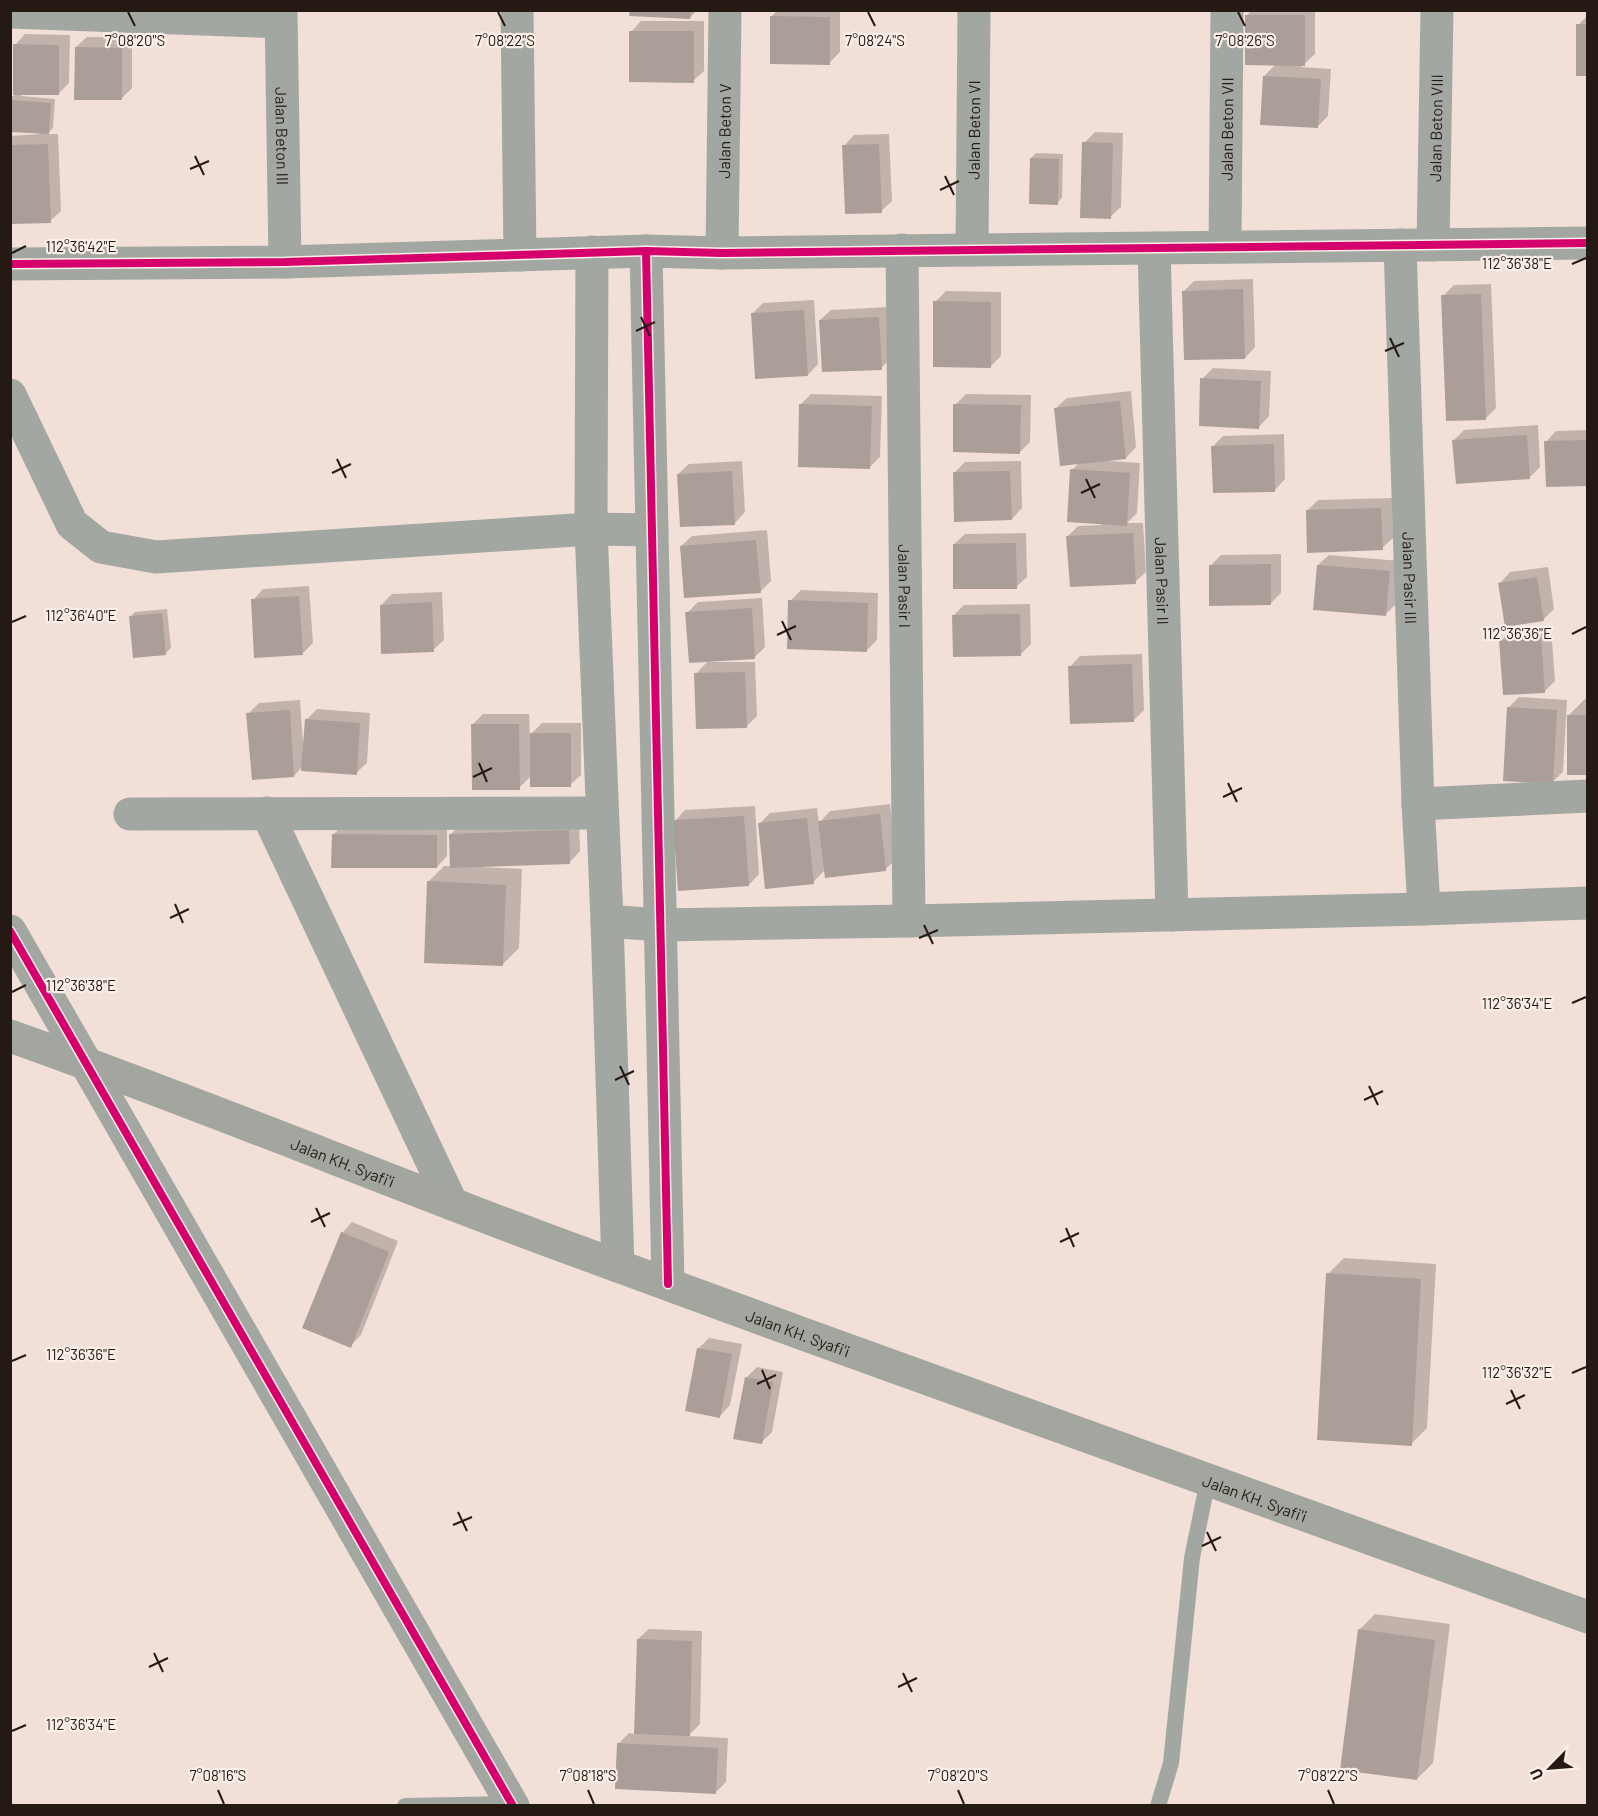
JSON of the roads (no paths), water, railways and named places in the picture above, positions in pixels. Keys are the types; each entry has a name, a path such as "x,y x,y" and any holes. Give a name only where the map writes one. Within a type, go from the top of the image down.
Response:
{"main road":[{"name":"Jalan KH. Syafi'i","path":"10,1036 87,1063 618,1266 1587,1617"}],"street":[{"path":"517,10 520,255"},
{"name":"Jalan Beton V","path":"722,252 725,10"},
{"name":"Jalan Beton VI","path":"972,250 974,10"},
{"name":"Jalan Beton VII","path":"1225,247 1227,10"},
{"name":"Jalan Beton VIII","path":"1433,245 1437,10"},
{"path":"10,12 280,16"},
{"name":"Jalan Beton III","path":"280,16 285,262"},
{"path":"10,264 285,262 646,251 1587,243"},
{"name":"Jalan Pasir III","path":"1400,245 1418,804 1424,909"},
{"name":"Jalan Pasir II","path":"1154,248 1172,915"},
{"name":"Jalan Pasir I","path":"902,250 909,921"},
{"path":"646,251 668,1284"},
{"path":"592,252 591,529 618,1266"},
{"path":"10,395 72,524 101,547 156,557 591,529 652,530"},
{"path":"1418,804 1587,796"},
{"path":"267,813 452,1204"},
{"path":"130,814 602,813"},
{"path":"607,921 660,925 909,921 1587,903"},
{"path":"10,931 512,1805"}],"lane":[{"path":"1158,1806 1171,1763 1192,1558 1208,1480"},
{"path":"405,1806 512,1805"}]}
